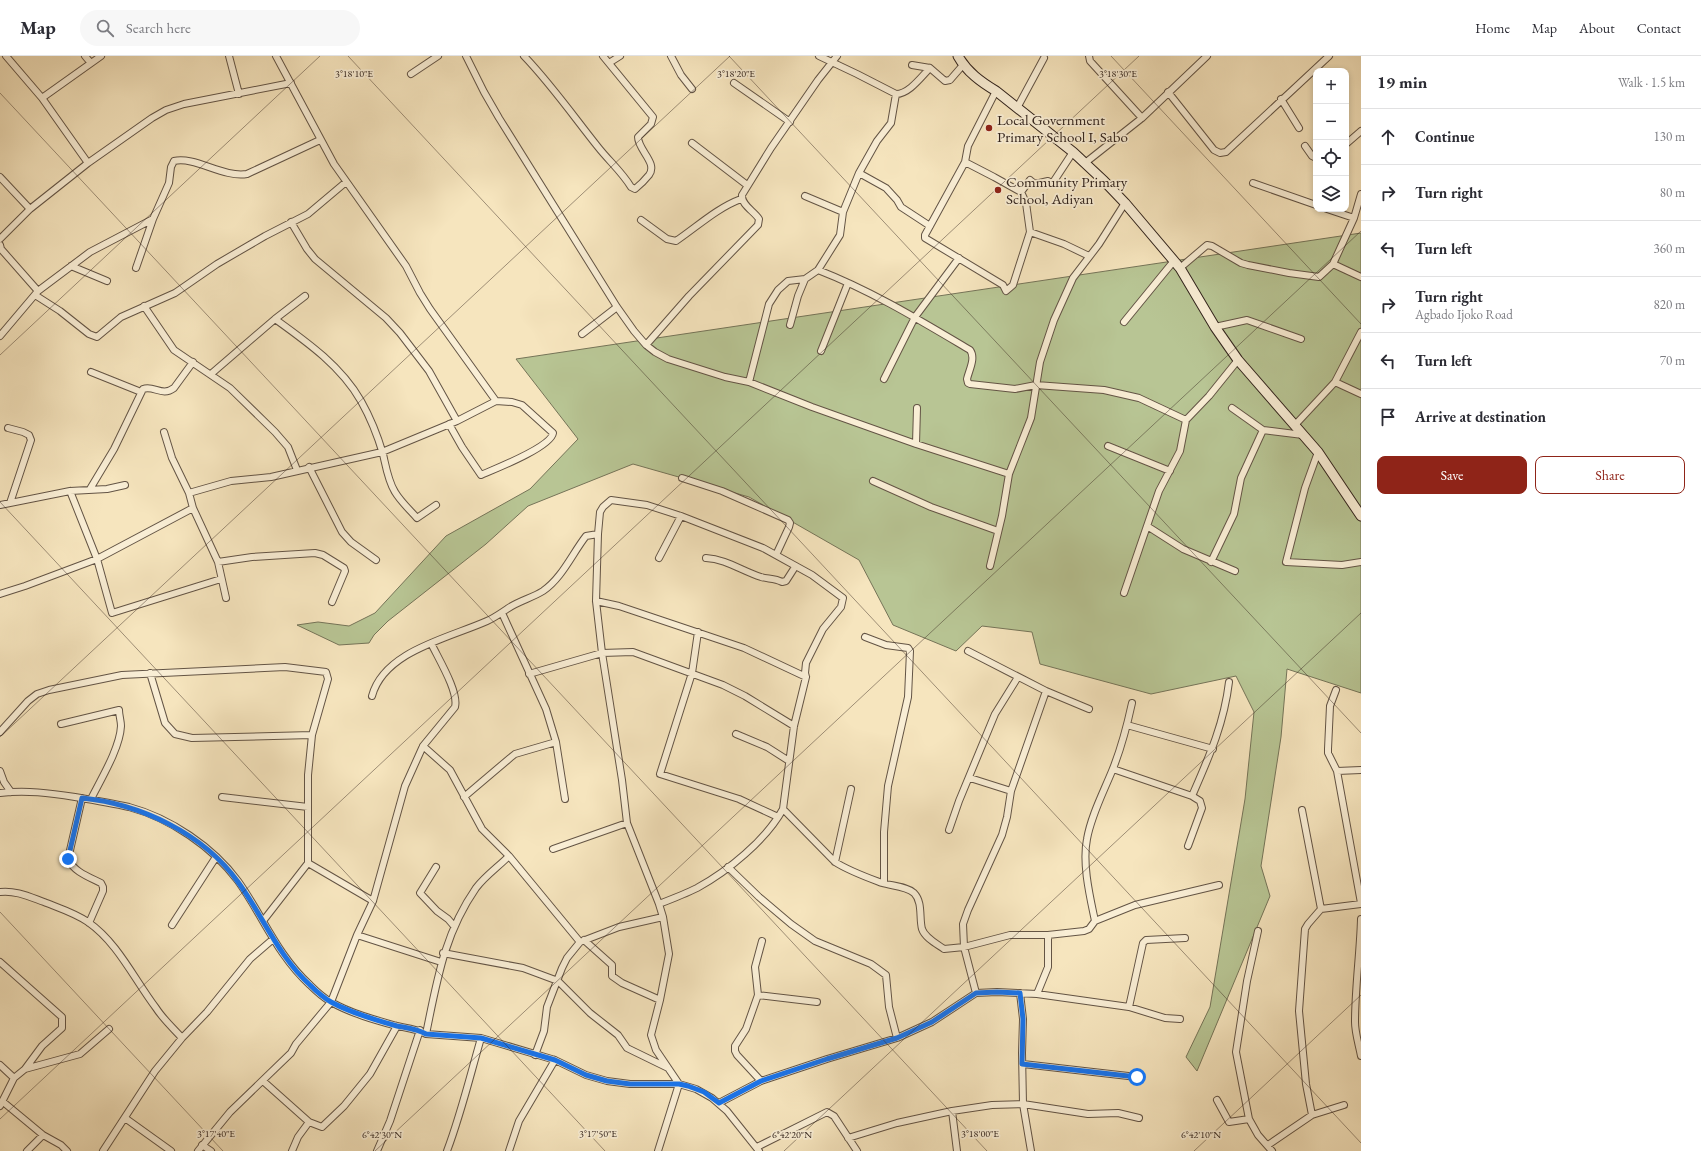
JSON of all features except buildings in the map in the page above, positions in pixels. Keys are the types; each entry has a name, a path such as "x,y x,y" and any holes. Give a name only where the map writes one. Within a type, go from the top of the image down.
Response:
{"main road":[{"path":"958,56 963,65 984,84 996,91 1073,152 1125,203 1176,265 1215,327 1238,360 1318,452 1361,516"}],"street":[{"path":"6,56 42,98 88,163"},
{"path":"85,56 90,62"},
{"path":"42,98 90,62 101,56"},
{"path":"229,56 239,94"},
{"path":"276,56 320,140 346,182 394,247 423,298 496,401"},
{"path":"411,74 438,56"},
{"path":"466,56 499,118 617,307 634,332 655,352 684,365 725,377 749,382 812,407 916,444 1009,474"},
{"path":"524,56 576,118 599,149 615,165 631,187 635,189 649,176 652,170 651,165 638,141 638,137 651,124 653,117 603,56"},
{"path":"609,63 620,56"},
{"path":"671,56 681,75 692,89"},
{"path":"819,56 896,94 901,94 909,88 930,68"},
{"path":"646,345 685,301 758,225 759,219 744,203 742,195 771,148 818,80 837,56"},
{"path":"1089,56 1090,61 1142,118"},
{"path":"1085,163 1142,118 1207,56"},
{"path":"1168,92 1214,150 1220,153 1226,152 1328,56"},
{"path":"1017,108 1044,58"},
{"path":"912,65 930,68 946,80 950,80 963,65"},
{"path":"0,239 30,210 88,163 147,121 166,110 190,103 291,83"},
{"path":"734,83 790,122"},
{"path":"965,162 1021,192 1026,203 1030,232 1013,285 1006,290 1003,285 925,238 925,235 965,162 968,146 996,91"},
{"path":"749,382 769,304 778,290 788,281 805,279 818,270 840,235 843,212 859,173 877,141 891,123 896,94"},
{"path":"1282,99 1300,128"},
{"path":"1349,141 1361,131"},
{"path":"136,268 153,219 169,183 171,167 174,162 179,160 189,162 234,175 247,174 320,140"},
{"path":"692,143 747,185"},
{"path":"1305,146 1313,156"},
{"path":"1021,192 1030,180 1035,184 1048,181 1052,184 1073,152"},
{"path":"859,173 886,188 901,207 930,226"},
{"path":"0,177 30,210"},
{"path":"0,245 1,249 36,293 89,334 97,337 121,317 175,293 217,264 290,222 308,214 346,182"},
{"path":"1253,183 1313,204"},
{"path":"1124,322 1176,265 1207,245 1212,246 1241,263 1289,273 1319,277 1333,264 1354,218 1361,194"},
{"path":"805,196 843,212"},
{"path":"641,220 667,239 676,241 715,212 742,199"},
{"path":"990,566 1009,474 1031,418 1040,362 1054,320 1073,278 1099,244 1125,203"},
{"path":"1336,212 1354,218"},
{"path":"0,336 36,293 71,266 90,252 153,219"},
{"path":"290,222 315,259 386,318 400,333 429,370 457,421"},
{"path":"1030,232 1064,244 1089,256"},
{"path":"884,379 915,318 959,258"},
{"path":"1333,264 1361,277"},
{"path":"71,266 107,281"},
{"path":"818,270 848,283 915,318 970,350 973,354 967,379 968,383 970,384 1015,389 1036,385 1104,390 1139,398 1186,420"},
{"path":"790,325 798,296 805,279"},
{"path":"821,351 848,283"},
{"path":"211,374 275,318 305,296"},
{"path":"144,306 174,350 211,374 248,403 288,447 298,470"},
{"path":"582,334 617,307"},
{"path":"275,318 320,353 352,388 361,402 382,452 395,492 416,518 436,505"},
{"path":"1215,327 1247,320 1301,339"},
{"path":"1295,425 1335,382 1361,332"},
{"path":"1124,593 1159,491 1180,452 1186,420 1209,396 1238,360"},
{"path":"90,489 114,449 141,392 147,388 166,392 170,391 174,388 193,362"},
{"path":"91,372 141,392"},
{"path":"1335,382 1361,394"},
{"path":"189,493 231,482 271,477 382,452 449,424 457,421 496,401 512,402 522,405 550,428 553,433 550,440 513,461 481,475 462,447 449,424"},
{"path":"916,444 917,408"},
{"path":"1232,408 1263,430 1303,435"},
{"path":"8,428 29,435 31,440 10,503"},
{"path":"1211,562 1234,514 1241,478 1263,430"},
{"path":"164,432 172,458 189,493 193,508 218,562 226,598"},
{"path":"1108,446 1170,471"},
{"path":"1318,452 1305,488 1286,562 1342,565 1361,562"},
{"path":"310,467 342,532 351,542 376,560"},
{"path":"682,478 758,505 788,520 790,523 789,527 776,555"},
{"path":"873,481 931,507 998,531"},
{"path":"0,505 70,491 107,489 125,485"},
{"path":"70,491 96,559 112,613 221,579"},
{"path":"659,904 696,888 728,867 754,845 783,809 794,726 806,677 806,663 823,629 841,607 843,598 812,575 763,548 681,516 647,505 610,500 600,512 598,534 596,601 602,653 622,780 627,823 659,904 663,917 669,954 651,1035 656,1050 679,1084"},
{"path":"0,594 96,559 193,508"},
{"path":"659,558 681,516"},
{"path":"1147,526 1183,549 1235,571"},
{"path":"372,696 377,682 389,668 401,659 431,643 487,621 502,613 507,608 549,586 560,574 586,536 598,534"},
{"path":"218,562 252,557 315,553 323,555 344,568 345,571 332,602"},
{"path":"706,558 717,558 761,577 775,578 782,582 786,581 795,567"},
{"path":"596,601 619,606 750,650 806,677"},
{"path":"502,613 546,709 556,742 565,799"},
{"path":"698,632 692,673 660,774 739,799 778,817"},
{"path":"865,637 886,645 908,648 910,651 908,697 888,786 884,832 884,883"},
{"path":"198,1151 230,1112 291,1053 296,1044 331,1002 357,935 373,901 401,797 423,746 455,707 457,702 453,689 431,643"},
{"path":"968,651 1046,691 1089,710"},
{"path":"529,674 602,653 633,652 735,690 794,726"},
{"path":"0,732 28,701 37,694 49,690 122,675 285,667 326,672 328,679 312,736 308,775 308,863 263,921"},
{"path":"150,673 165,723 175,734 192,738 312,736"},
{"path":"949,830 997,710 1018,677"},
{"path":"1192,796 1213,749 1224,713 1229,682"},
{"path":"1312,1115 1306,1084 1299,1011 1305,929 1321,909 1361,904 1337,771 1328,753 1330,706 1336,690"},
{"path":"976,993 964,947 963,924 1002,835 1011,791 1046,691"},
{"path":"1095,921 1090,898 1086,861 1086,840 1099,802 1113,770 1132,703"},
{"path":"61,724 119,710 121,726 118,738 91,799"},
{"path":"1127,725 1213,749"},
{"path":"736,734 767,747 789,761"},
{"path":"464,797 516,754 556,742"},
{"path":"423,746 450,770 482,829 509,856 582,941 612,965 612,976 622,983 660,1000"},
{"path":"0,770 4,782 11,792"},
{"path":"1113,770 1192,796 1200,801 1202,808 1188,846"},
{"path":"1337,771 1361,770"},
{"path":"970,778 1011,791"},
{"path":"835,862 851,789"},
{"path":"0,793 41,792 91,799 130,808 146,814 183,833 216,857 238,882 263,921 272,940 297,974 331,1002 360,1014 397,1026 420,1030 426,1034 481,1038 555,1060 586,1075 607,1081 630,1084 679,1084 696,1089 719,1103 733,1117 758,1149 827,1112 834,1116 857,1151"},
{"path":"222,797 308,807"},
{"path":"82,798 68,859 70,865 77,871 101,883 103,886 103,891 89,923"},
{"path":"783,809 835,862 845,869 884,883 910,890 916,895 919,902 922,930 929,938 944,949 964,947 1010,935 1048,935 1084,931 1089,929 1095,921 1135,905 1220,885"},
{"path":"1302,810 1321,909"},
{"path":"553,849 627,823"},
{"path":"426,1034 443,953 454,926 476,889 509,856"},
{"path":"172,925 216,857"},
{"path":"308,863 373,901"},
{"path":"436,867 420,893 454,926"},
{"path":"728,867 759,896 815,941 872,964 886,975 889,1007 897,1038"},
{"path":"0,892 10,891 29,896 73,914 89,923 111,944 156,1009 182,1038"},
{"path":"535,1055 544,1031 547,1007 566,958 582,941 619,927 663,917"},
{"path":"1361,919 1355,1024 1361,1056"},
{"path":"1258,931 1247,981 1236,1052 1249,1119 1258,1135 1272,1151"},
{"path":"357,935 441,962"},
{"path":"1037,994 1048,967 1048,935"},
{"path":"1130,1007 1143,943 1146,940 1185,938"},
{"path":"103,1151 155,1071 182,1038 207,1012 250,959 272,940"},
{"path":"761,1081 737,1055 735,1046 746,1029 758,995 755,967 762,941"},
{"path":"443,953 523,968 558,981 590,1013 618,1035 627,1048 668,1068"},
{"path":"0,962 62,1017 62,1028 42,1046 25,1069 14,1078 1,1103 43,1135 61,1145 67,1151"},
{"path":"719,1103 761,1081 897,1038 932,1022 976,993 997,992 1037,994 1130,1007 1165,1018 1180,1018"},
{"path":"1020,993 1023,1019 1023,1104 1031,1151"},
{"path":"758,995 817,1002"},
{"path":"263,1081 309,1122 322,1128 344,1106 370,1074 397,1026"},
{"path":"25,1069 80,1054 109,1029"},
{"path":"377,1151 390,1121 420,1030"},
{"path":"447,1151 471,1079 481,1038"},
{"path":"509,1151 519,1121 555,1060"},
{"path":"1022,1064 1137,1077"},
{"path":"0,1065 14,1078"},
{"path":"658,1151 679,1084"},
{"path":"1217,1100 1229,1122 1249,1119"},
{"path":"848,1138 897,1123 952,1111 992,1105 1023,1104 1088,1114 1118,1113 1139,1118"},
{"path":"1268,1145 1312,1115 1344,1105"},
{"path":"952,1111 957,1151"},
{"path":"125,1118 171,1151"},
{"path":"292,1151 298,1137 309,1122"},
{"path":"27,1151 43,1135"},
{"path":"202,1145 211,1151"}],"green space":[{"path":"1361,233 1361,693 1287,669 1281,737 1261,866 1270,896 1197,1071 1186,1057 1210,1007 1245,799 1254,712 1236,676 1151,694 1040,664 1032,632 982,626 956,651 893,625 859,560 749,497 633,464 528,506 486,544 388,621 374,635 369,643 339,645 297,625 318,622 349,626 375,613 446,536 530,489 578,439 516,359"}],"place":[{"name":"Local Government Primary School I, Sabo","path":"989,128"},
{"name":"Community Primary School, Adiyan","path":"998,190"}],"route":[{"path":"68,859 68,853 82,798 130,808 146,814 165,822 196,841 226,867 248,897 263,921 272,940 297,974 331,1002 360,1014 397,1026 420,1030 426,1034 481,1038 555,1060 597,1079 630,1084 679,1084 704,1092 719,1103 761,1081 897,1038 932,1022 976,993 997,992 1020,993 1023,1019 1022,1064 1137,1077"}]}
